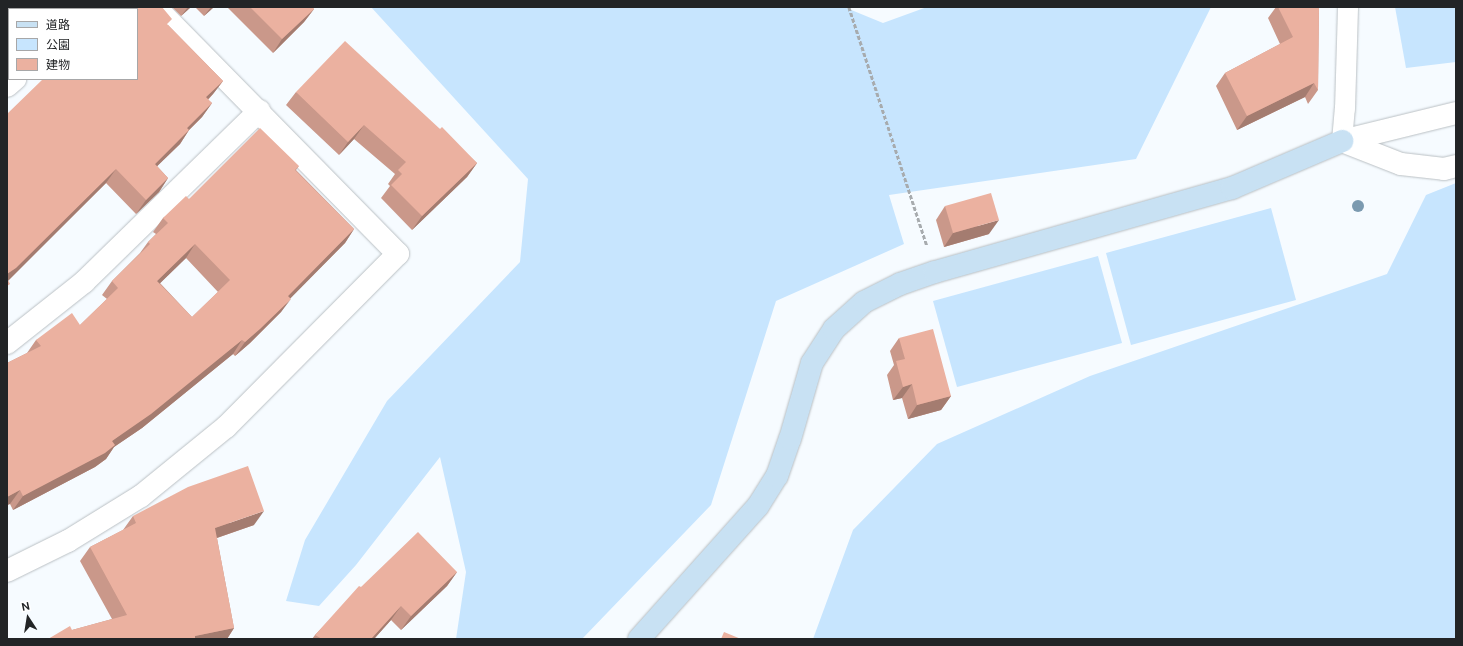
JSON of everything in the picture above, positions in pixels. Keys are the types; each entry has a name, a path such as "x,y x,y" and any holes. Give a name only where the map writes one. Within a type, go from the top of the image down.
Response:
{"street":[{"path":"7,571 68,541 141,496 190,457 226,427 398,254 155,7"},
{"path":"7,343 84,282 259,112"},
{"path":"639,639 758,506 776,476 790,439 812,363 834,329 864,302 900,284 935,272 1232,188 1342,141 1456,113"},
{"path":"1342,141 1402,164 1444,169 1456,166"}],"lane":[{"path":"1342,141 1345,109 1348,7"}],"path":[{"path":"849,7 935,272"}],"green space":[{"path":"371,7 844,7 883,23 927,7 1211,7 1136,159 889,195 904,244 776,301 711,505 582,639 456,639 466,572 440,457 356,565 319,606 286,601 305,540 387,401 520,262 528,179"},
{"path":"1395,7 1456,7 1456,62 1406,68"},
{"path":"1456,183 1456,639 813,639 853,530 937,444 1090,376 1387,274 1426,195"},
{"path":"1271,208 1296,300 1131,345 1106,253"},
{"path":"1098,256 1122,343 957,387 933,301"}],"building":[{"path":"162,7 172,19 167,24 223,81 206,97 212,103 187,128 189,130 155,164 168,178 146,200 116,169 16,268 7,274 7,114 42,80 138,80 138,8 110,8"},
{"path":"250,7 312,7 314,9 282,39"},
{"path":"1278,7 1319,7 1318,90 1314,83 1247,116 1225,73 1293,37"},
{"path":"345,41 440,129 442,127 477,163 422,216 391,185 402,174 398,170 406,162 364,125 348,142 296,92"},
{"path":"260,128 299,166 295,170 354,229 288,296 291,299 260,329 245,342 242,340 151,414 112,441 115,445 105,453 23,496 20,490 7,497 7,363 41,346 36,340 72,313 80,325 118,288 112,281 150,244 148,242 168,223 163,218 186,196 189,199","holes":["195,244 230,280 192,317 157,281"]},
{"path":"991,193 999,220 953,233 945,206"},
{"path":"7,278 10,284 7,286"},
{"path":"933,329 951,396 917,405 912,384 903,387 896,361 905,359 899,338"},
{"path":"248,466 264,511 215,528 234,628 195,636 195,639 48,639 70,626 72,630 127,615 90,547 136,523 133,516 188,487"},
{"path":"418,532 457,572 411,616 401,606 371,639 322,639 315,635 359,586 361,587"},
{"path":"724,632 741,639 721,639"}]}
